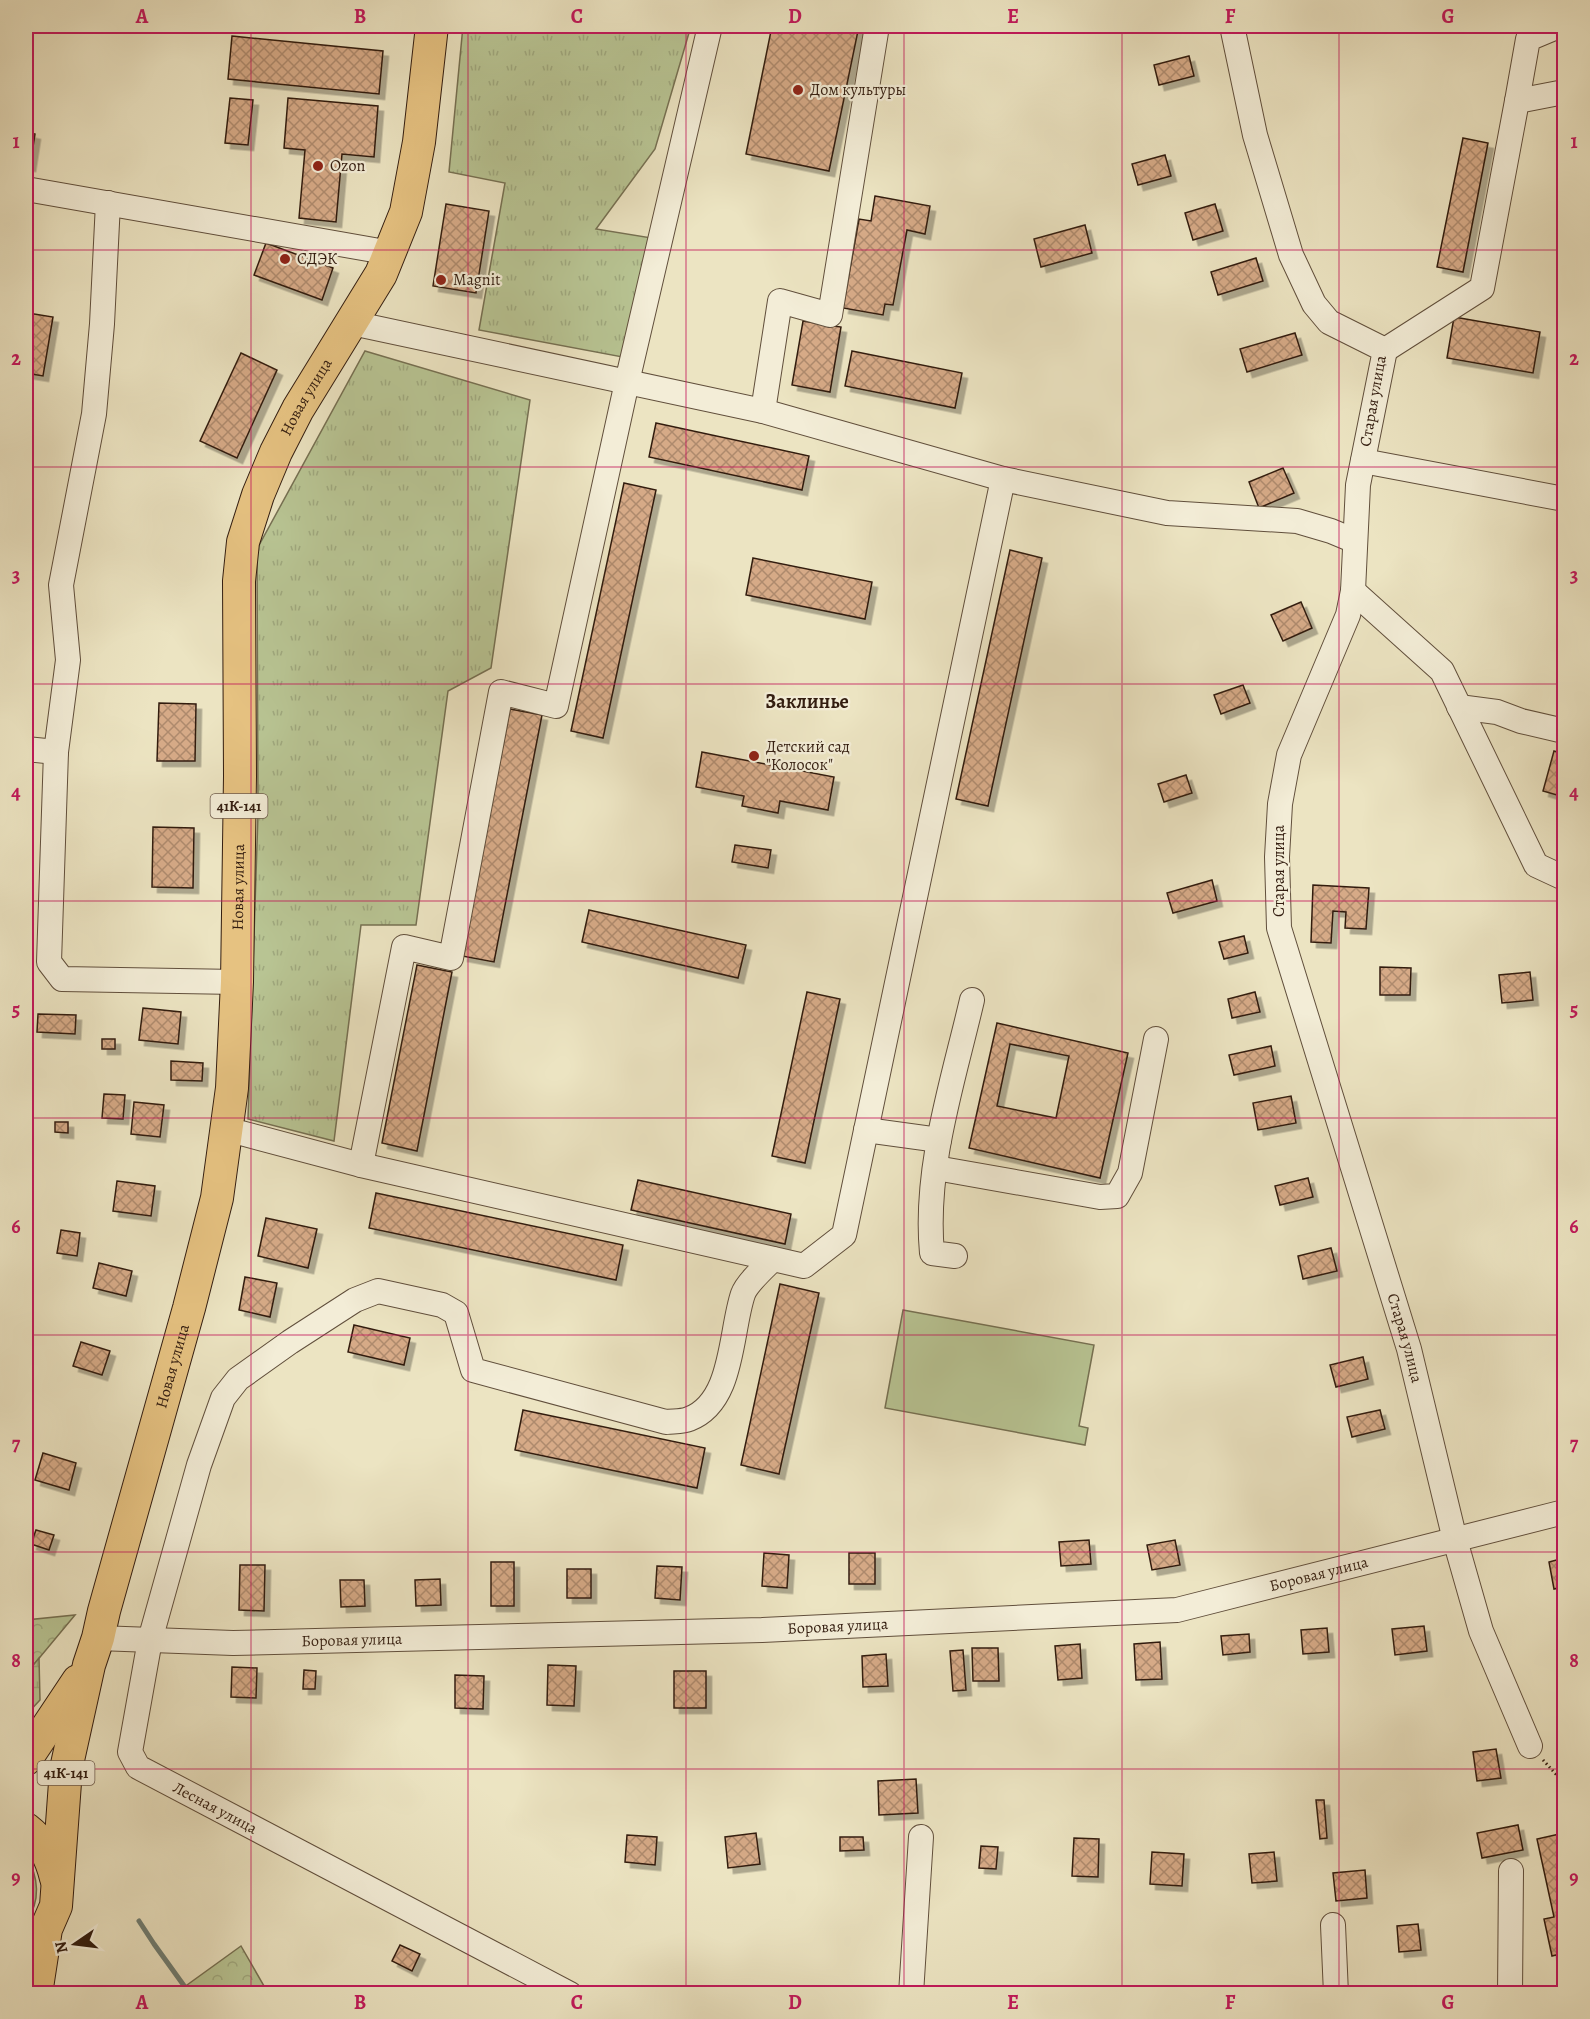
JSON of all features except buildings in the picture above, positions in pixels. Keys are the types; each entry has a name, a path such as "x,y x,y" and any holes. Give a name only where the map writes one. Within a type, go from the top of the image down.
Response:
{"main road":[{"name":"Новая улица","path":"94,1652 217,1198 232,1088 237,982 240,776 239,580 243,542 258,495 276,452 298,409 352,323 391,253 406,212 419,142 432,26"},
{"name":"41К-141","path":"26,1759 94,1652"},
{"name":"41К-141","path":"36,1994 36,1939 56,1906 66,1769 94,1652"},
{"name":"41К-141","path":"26,1829 36,1836 50,1857 57,1882"}],"street":[{"path":"361,1165 404,947 451,958 501,692 556,706 627,382 710,26"},
{"path":"763,411 780,301 830,315 877,26"},
{"name":"Старая улица","path":"1232,26 1255,135 1291,255 1314,304 1329,322 1385,350 1358,485 1353,591 1348,615 1289,755 1280,804 1277,857 1279,928 1409,1349 1455,1540 1481,1631 1530,1746"},
{"path":"1385,350 1482,288 1528,39 1559,26"},
{"path":"1517,101 1564,92"},
{"path":"26,189 391,253"},
{"path":"108,203 102,324 94,414 61,585 68,660 56,752 49,962 62,979 237,982"},
{"path":"352,323 763,411 1003,478 1167,513 1297,521 1355,541"},
{"path":"1363,460 1564,499"},
{"path":"226,1129 361,1165 804,1266 844,1235 1003,478"},
{"path":"1353,591 1442,671 1536,865 1564,878"},
{"path":"1459,707 1497,712 1521,721 1564,731"},
{"path":"26,749 56,752"},
{"path":"955,1256 932,1253 929,1223 939,1140 972,1000"},
{"path":"936,1168 1100,1197 1117,1196 1130,1173 1156,1039"},
{"path":"866,1130 939,1140"},
{"name":"Лесная улица","path":"570,1994 138,1767 130,1752 150,1640 199,1465 223,1398 238,1379 355,1300 378,1291 442,1305 456,1313 473,1370 666,1422 688,1420 708,1409 730,1358 744,1292 773,1259"},
{"name":"Боровая улица","path":"94,1652 150,1640 233,1643 762,1630 1177,1610 1564,1512"},
{"path":"910,1994 921,1838"},
{"path":"1510,1994 1511,1871"},
{"path":"1332,1925 1336,1994"}],"path":[{"path":"1530,1746 1564,1783"}],"green space":[{"path":"463,26 691,26 655,149 596,229 658,239 633,359 479,330 505,183 449,172"},
{"path":"365,351 530,400 491,668 448,691 416,925 361,925 334,1141 248,1119 258,814 257,549"},
{"path":"903,1310 1094,1345 1079,1426 1088,1428 1085,1445 885,1408"},
{"path":"75,1615 26,1674 26,1620"},
{"path":"39,1658 40,1700 26,1715 26,1674"},
{"path":"26,1856 34,1872 36,1897 26,1922"},
{"path":"241,1946 268,1993 176,1993"}],"waterway":[{"path":"139,1921 190,1994"}],"place":[{"name":"Дом культуры","path":"798,90"},
{"name":"Ozon","path":"318,166"},
{"name":"СДЭК","path":"285,259"},
{"name":"Magnit","path":"441,280"},
{"name":"Детский сад \"Колосок\"","path":"754,756"}],"district":[{"name":"Заклинье","path":"807,701"}]}
